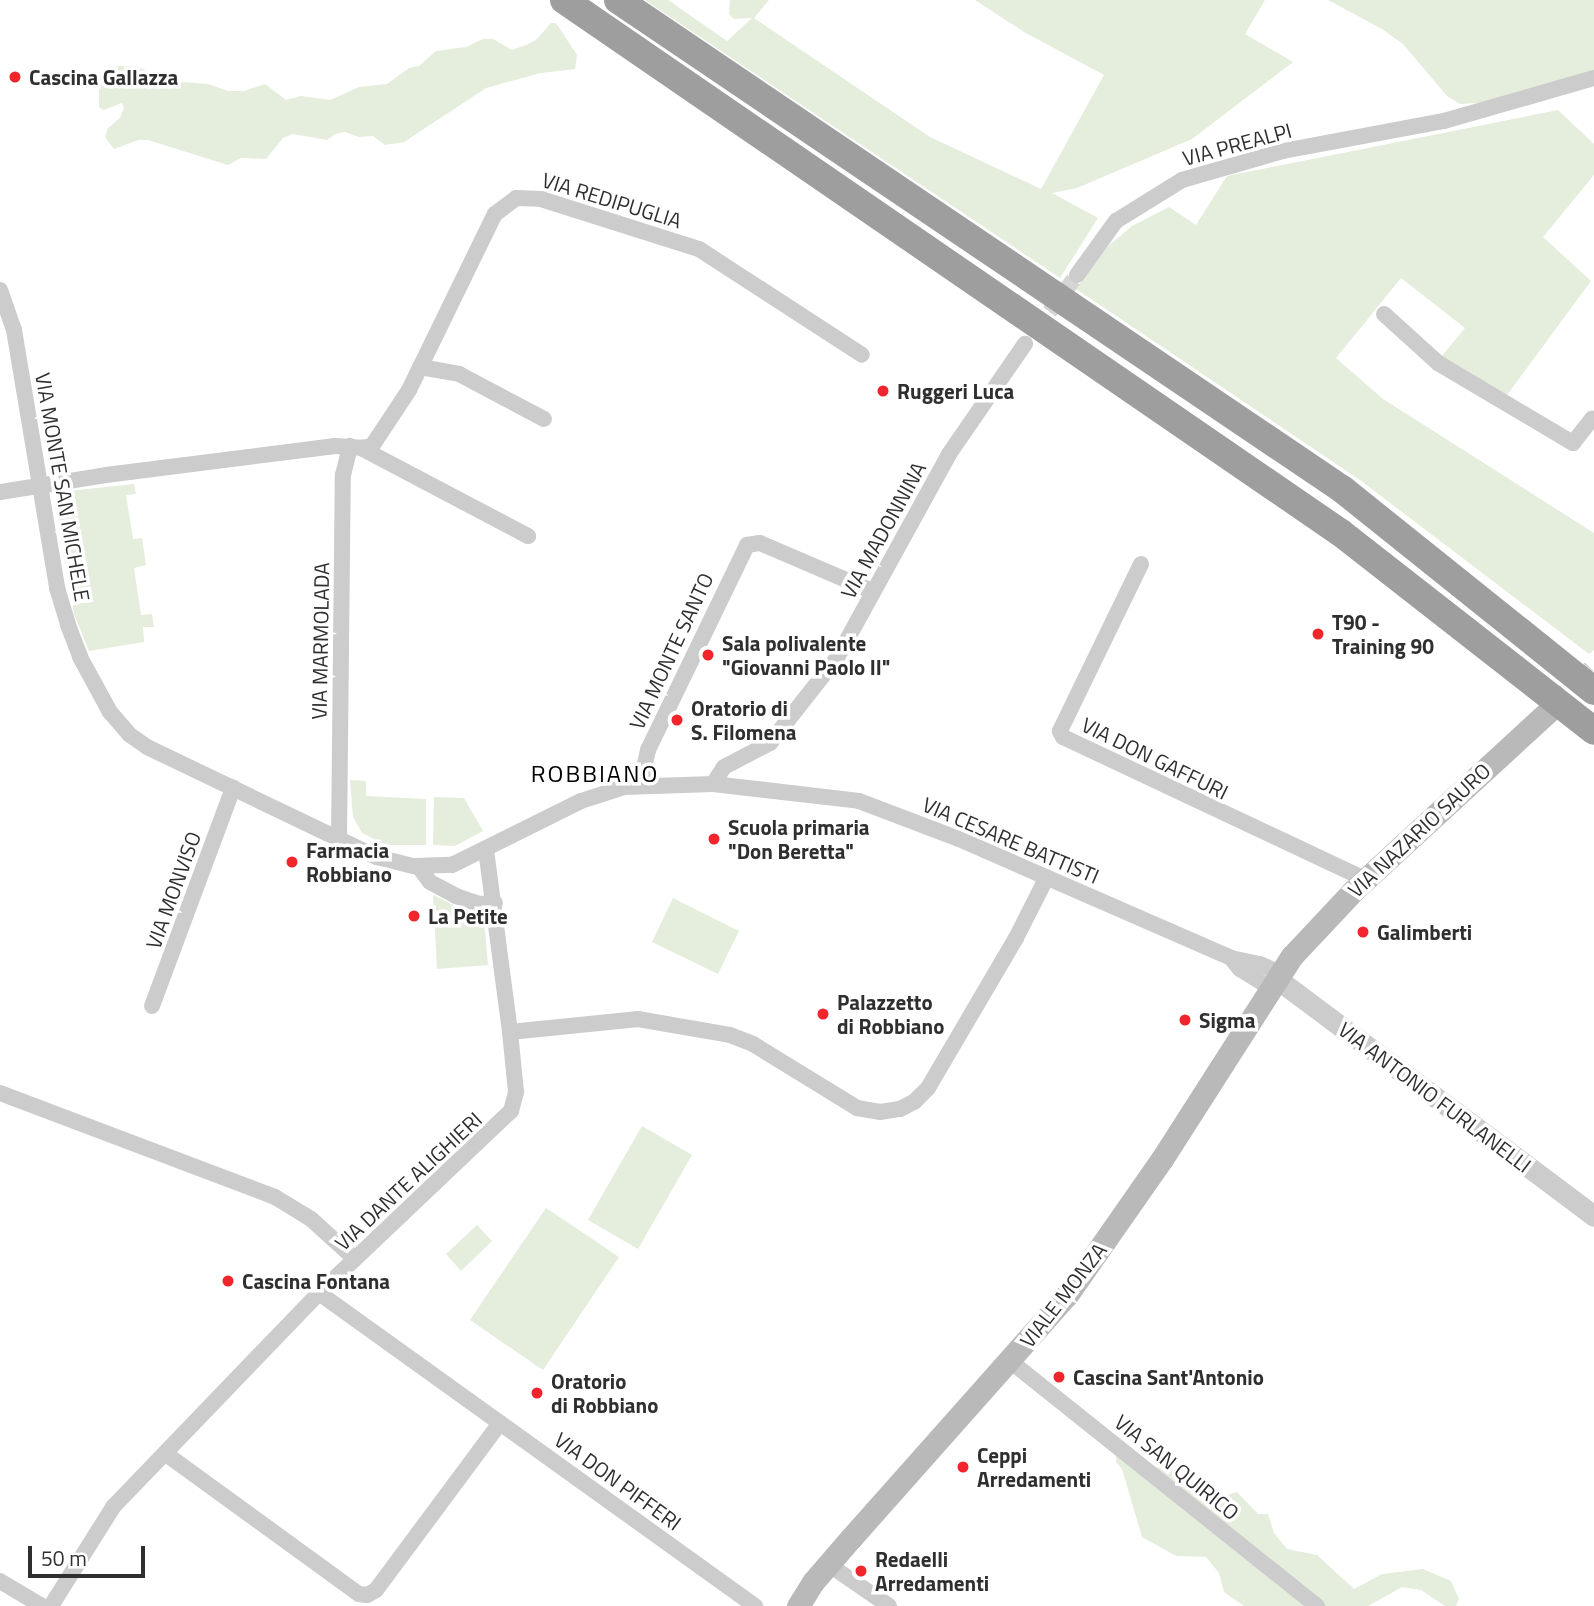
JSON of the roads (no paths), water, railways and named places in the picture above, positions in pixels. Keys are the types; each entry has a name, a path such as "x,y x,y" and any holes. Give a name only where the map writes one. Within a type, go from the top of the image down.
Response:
{"highway":[{"path":"564,0 1341,533 1552,702 1594,731"},
{"path":"618,0 1342,489 1591,689"}],"main road":[{"name":"VIA NAZARIO SAURO","path":"1279,974 1326,916 1552,702"},
{"name":"VIALE MONZA","path":"799,1606 828,1564 1010,1361 1075,1284 1162,1159 1279,974"}],"street":[{"name":"VIA PREALPI","path":"1077,275 1116,221 1182,180 1283,151 1444,121 1594,78"},
{"name":"VIA REDIPUGLIA","path":"356,447 372,446 379,440 420,367 495,214 509,200 525,196 699,249 862,355"},
{"name":"VIA MONTE SAN MICHELE","path":"0,290 14,330 57,588 80,657 110,712 130,735 147,747 388,861 418,866 452,864 486,850 581,801 624,787 645,785"},
{"path":"1384,314 1444,367 1573,443 1592,419 1594,421"},
{"name":"VIA MADONNINA","path":"713,784 724,767 770,743 837,658 950,454 1025,344"},
{"path":"420,367 458,374 544,419"},
{"path":"0,492 356,447 528,536"},
{"name":"VIA MARMOLADA","path":"339,838 343,475 356,447"},
{"name":"VIA MONTE SANTO","path":"645,785 643,772 648,750 743,549 753,542 872,591"},
{"name":"VIA DON GAFFURI","path":"1141,564 1060,731 1063,737 1365,879"},
{"name":"VIA CESARE BATTISTI","path":"645,785 713,784 871,804 1231,958 1240,969 1279,974"},
{"name":"VIA MONVISO","path":"152,1006 233,788"},
{"name":"VIA DANTE ALIGHIERI","path":"51,1606 113,1507 319,1293 507,1118 516,1092 495,903 486,850"},
{"path":"418,866 430,882 457,896 479,904 495,903"},
{"path":"510,1032 638,1019 730,1035 753,1044 857,1108 880,1112 900,1109 914,1102 928,1088 1016,938 1046,877"},
{"name":"VIA ANTONIO FURLANELLI","path":"1279,974 1594,1216"},
{"path":"0,1093 275,1197 311,1219 355,1259"},
{"name":"VIA DON PIFFERI","path":"319,1293 755,1606"},
{"name":"VIA SAN QUIRICO","path":"1010,1361 1317,1606"},
{"path":"166,1454 359,1594 368,1595 376,1590 500,1423"},
{"path":"828,1564 889,1606"},
{"path":"0,1581 42,1606"}],"tunnel":[{"path":"1035,331 1077,275"},
{"path":"1551,709 1594,669"}],"place":[{"name":"Cascina Gallazza","path":"15,77"},
{"name":"Ruggeri Luca","path":"883,391"},
{"name":"T90 - Training 90","path":"1318,634"},
{"name":"Sala polivalente \"Giovanni Paolo II\"","path":"708,655"},
{"name":"Oratorio di S. Filomena","path":"677,720"},
{"name":"Scuola primaria \"Don Beretta\"","path":"714,839"},
{"name":"Farmacia Robbiano","path":"292,862"},
{"name":"La Petite","path":"414,916"},
{"name":"Galimberti","path":"1363,932"},
{"name":"Palazzetto di Robbiano","path":"823,1014"},
{"name":"Sigma","path":"1185,1020"},
{"name":"Cascina Fontana","path":"228,1281"},
{"name":"Cascina Sant'Antonio","path":"1059,1377"},
{"name":"Oratorio di Robbiano","path":"537,1393"},
{"name":"Ceppi Arredamenti","path":"963,1467"},
{"name":"Redaelli Arredamenti","path":"861,1571"}],"district":[{"name":"ROBBIANO","path":"595,774"}]}
